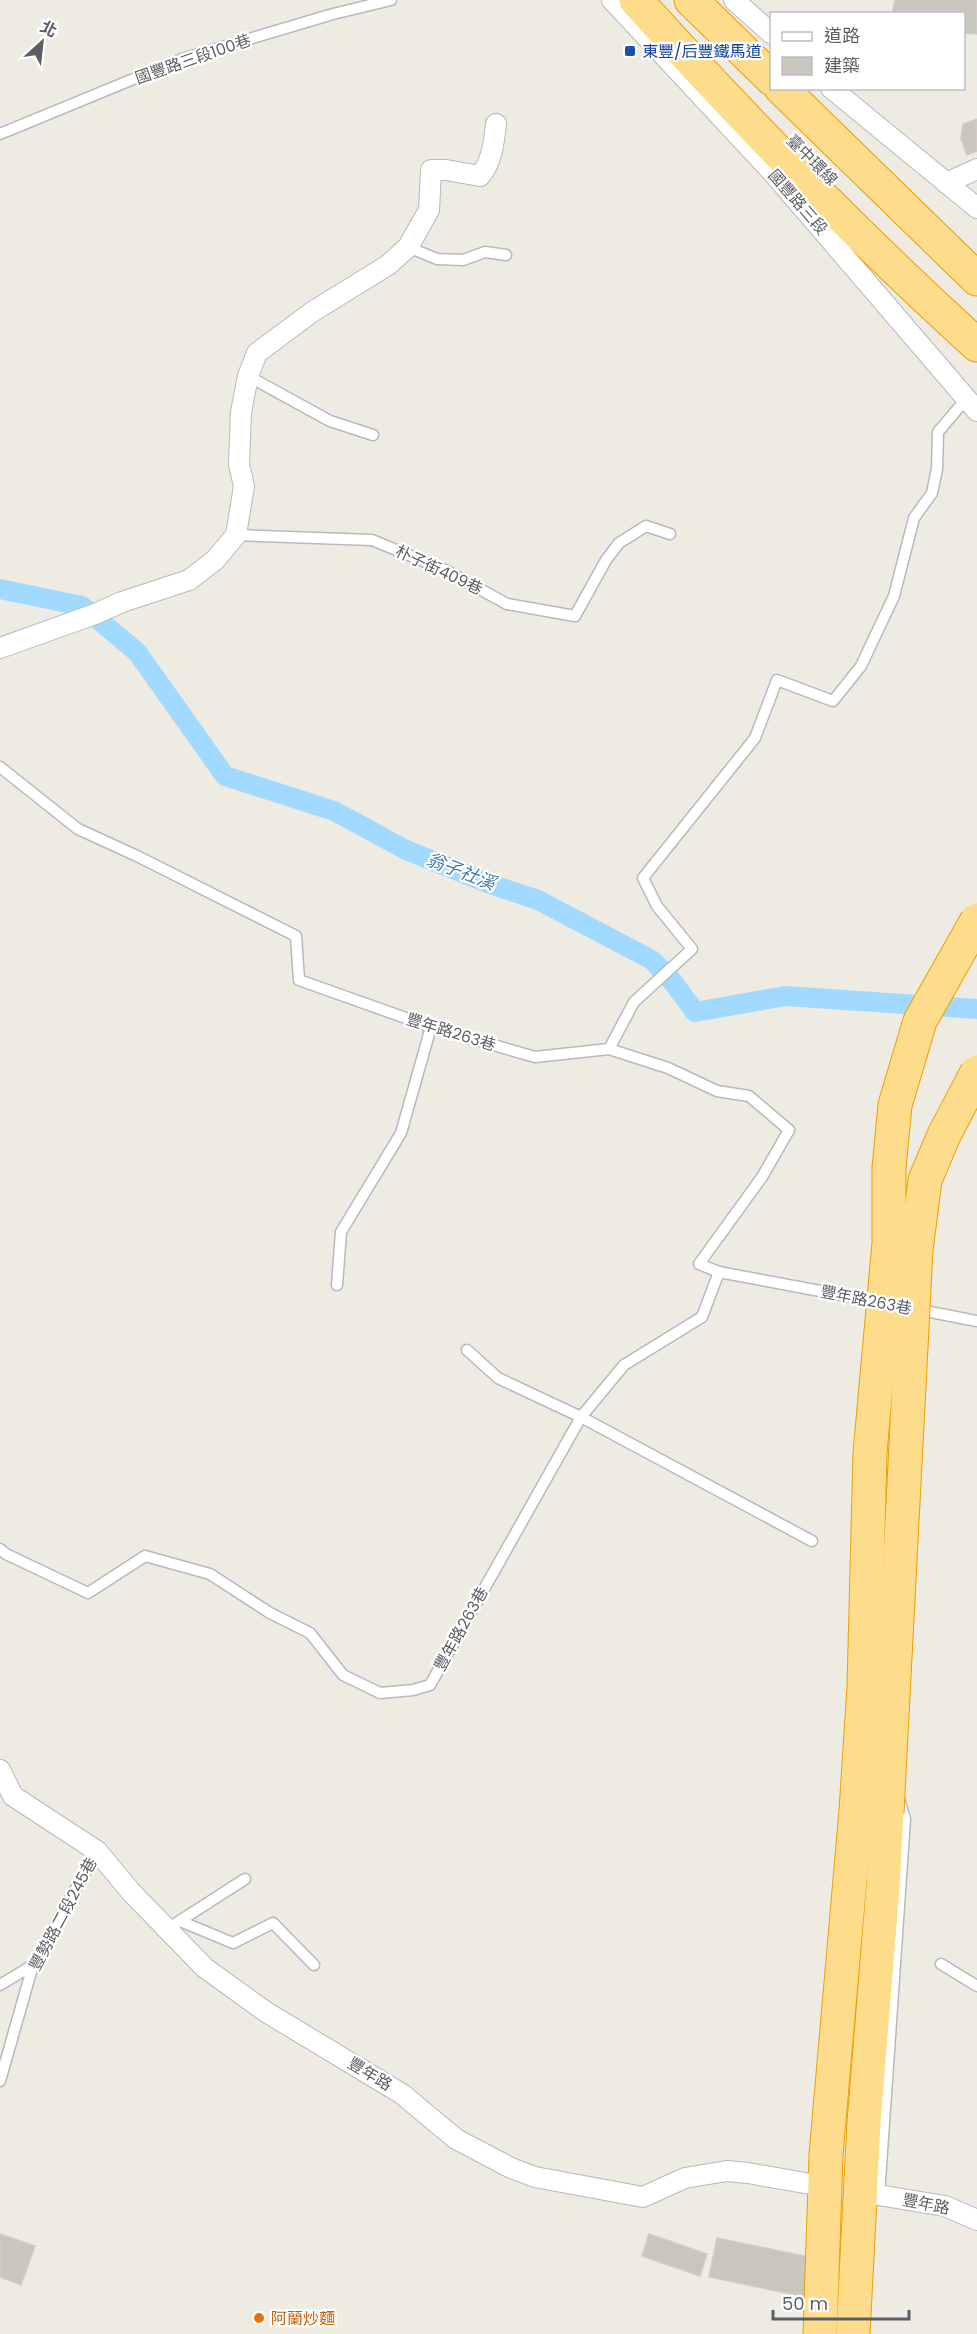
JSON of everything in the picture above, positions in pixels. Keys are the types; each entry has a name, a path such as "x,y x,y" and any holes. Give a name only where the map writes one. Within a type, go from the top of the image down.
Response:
{"highway":[{"path":"636,0 706,78 909,283 977,345"},
{"name":"臺中環線","path":"651,0 864,211 977,315"},
{"path":"691,0 770,78"},
{"path":"704,0 770,59"},
{"name":"臺中環線","path":"783,90 977,279"},
{"path":"805,90 922,196 977,250"},
{"path":"853,2334 864,2122 883,1887 865,1798 864,1687 870,1453 889,1243 889,1168 895,1105 920,1021 977,920"},
{"path":"820,2334 826,2155 865,1798 923,1192 925,1180 944,1135 977,1072"}],"street":[{"name":"國豐路三段","path":"612,0 772,173 972,404"},
{"path":"734,0 770,33"},
{"path":"833,90 977,208"},
{"path":"0,648 122,602 189,580 215,560 236,535 244,486 239,464 241,412 248,376 257,353 312,312 388,265 408,247 429,210 431,170 446,170 480,176 487,168 494,145 496,124"},
{"path":"946,183 977,170"},
{"name":"豐年路","path":"2,1777 14,1796 97,1851 132,1893 174,1925 205,1968 266,2012 402,2094 456,2139 511,2168 535,2177 643,2197 685,2178 716,2172 747,2172 812,2180"},
{"name":"豐年路","path":"876,2194 945,2206 977,2220"}],"lane":[{"name":"國豐路三段100巷","path":"0,134 182,59 333,14 391,0"},
{"path":"408,247 437,259 463,260 485,252 506,255"},
{"path":"248,376 330,421 373,435"},
{"path":"609,1049 634,1002 692,949 657,906 643,878 755,738 777,680 833,701 861,666 894,596 914,518 932,494 937,470 938,432 972,404"},
{"name":"朴子街409巷","path":"236,535 372,540 445,570 507,604 575,616 606,560 619,543 646,526 670,534"},
{"name":"豐年路263巷","path":"0,767 78,829 296,936 299,980 431,1027 535,1057 609,1049 668,1068 717,1091 749,1096 789,1130 762,1177 699,1264 719,1272 895,1305"},
{"path":"337,1285 341,1232 401,1133 431,1027"},
{"name":"豐年路263巷","path":"0,1549 88,1593 145,1556 210,1574 270,1613 310,1633 343,1675 380,1693 413,1690 430,1685 581,1417 624,1365 702,1317 719,1272"},
{"name":"豐年路263巷","path":"907,1308 977,1321"},
{"path":"467,1350 498,1378 581,1417 812,1541"},
{"path":"865,1798 891,1791 901,1800 905,1820 876,2194"},
{"name":"豐勢路二段245巷","path":"0,2081 33,1965 97,1851"},
{"path":"174,1925 245,1879"},
{"path":"174,1925 233,1943 273,1923 314,1965"},
{"path":"941,1964 977,1986"},
{"path":"0,1985 33,1965"}],"building":[{"path":"895,0 977,0 977,34 965,33 965,12 892,12"},
{"path":"977,119 977,151 967,155 961,139 963,124"},
{"path":"0,2234 35,2246 21,2285 0,2277"},
{"path":"649,2234 707,2254 700,2276 642,2256"},
{"path":"717,2238 814,2258 806,2297 709,2277"}],"waterway":[{"name":"翁子社溪","path":"0,589 82,606 137,652 225,776 334,811 406,850 490,884 538,900 652,960 673,982 695,1012 785,996 977,1009"}],"place":[{"name":"東豐/后豐鐵馬道","path":"630,51"},
{"name":"阿蘭炒麵","path":"259,2318"}]}
